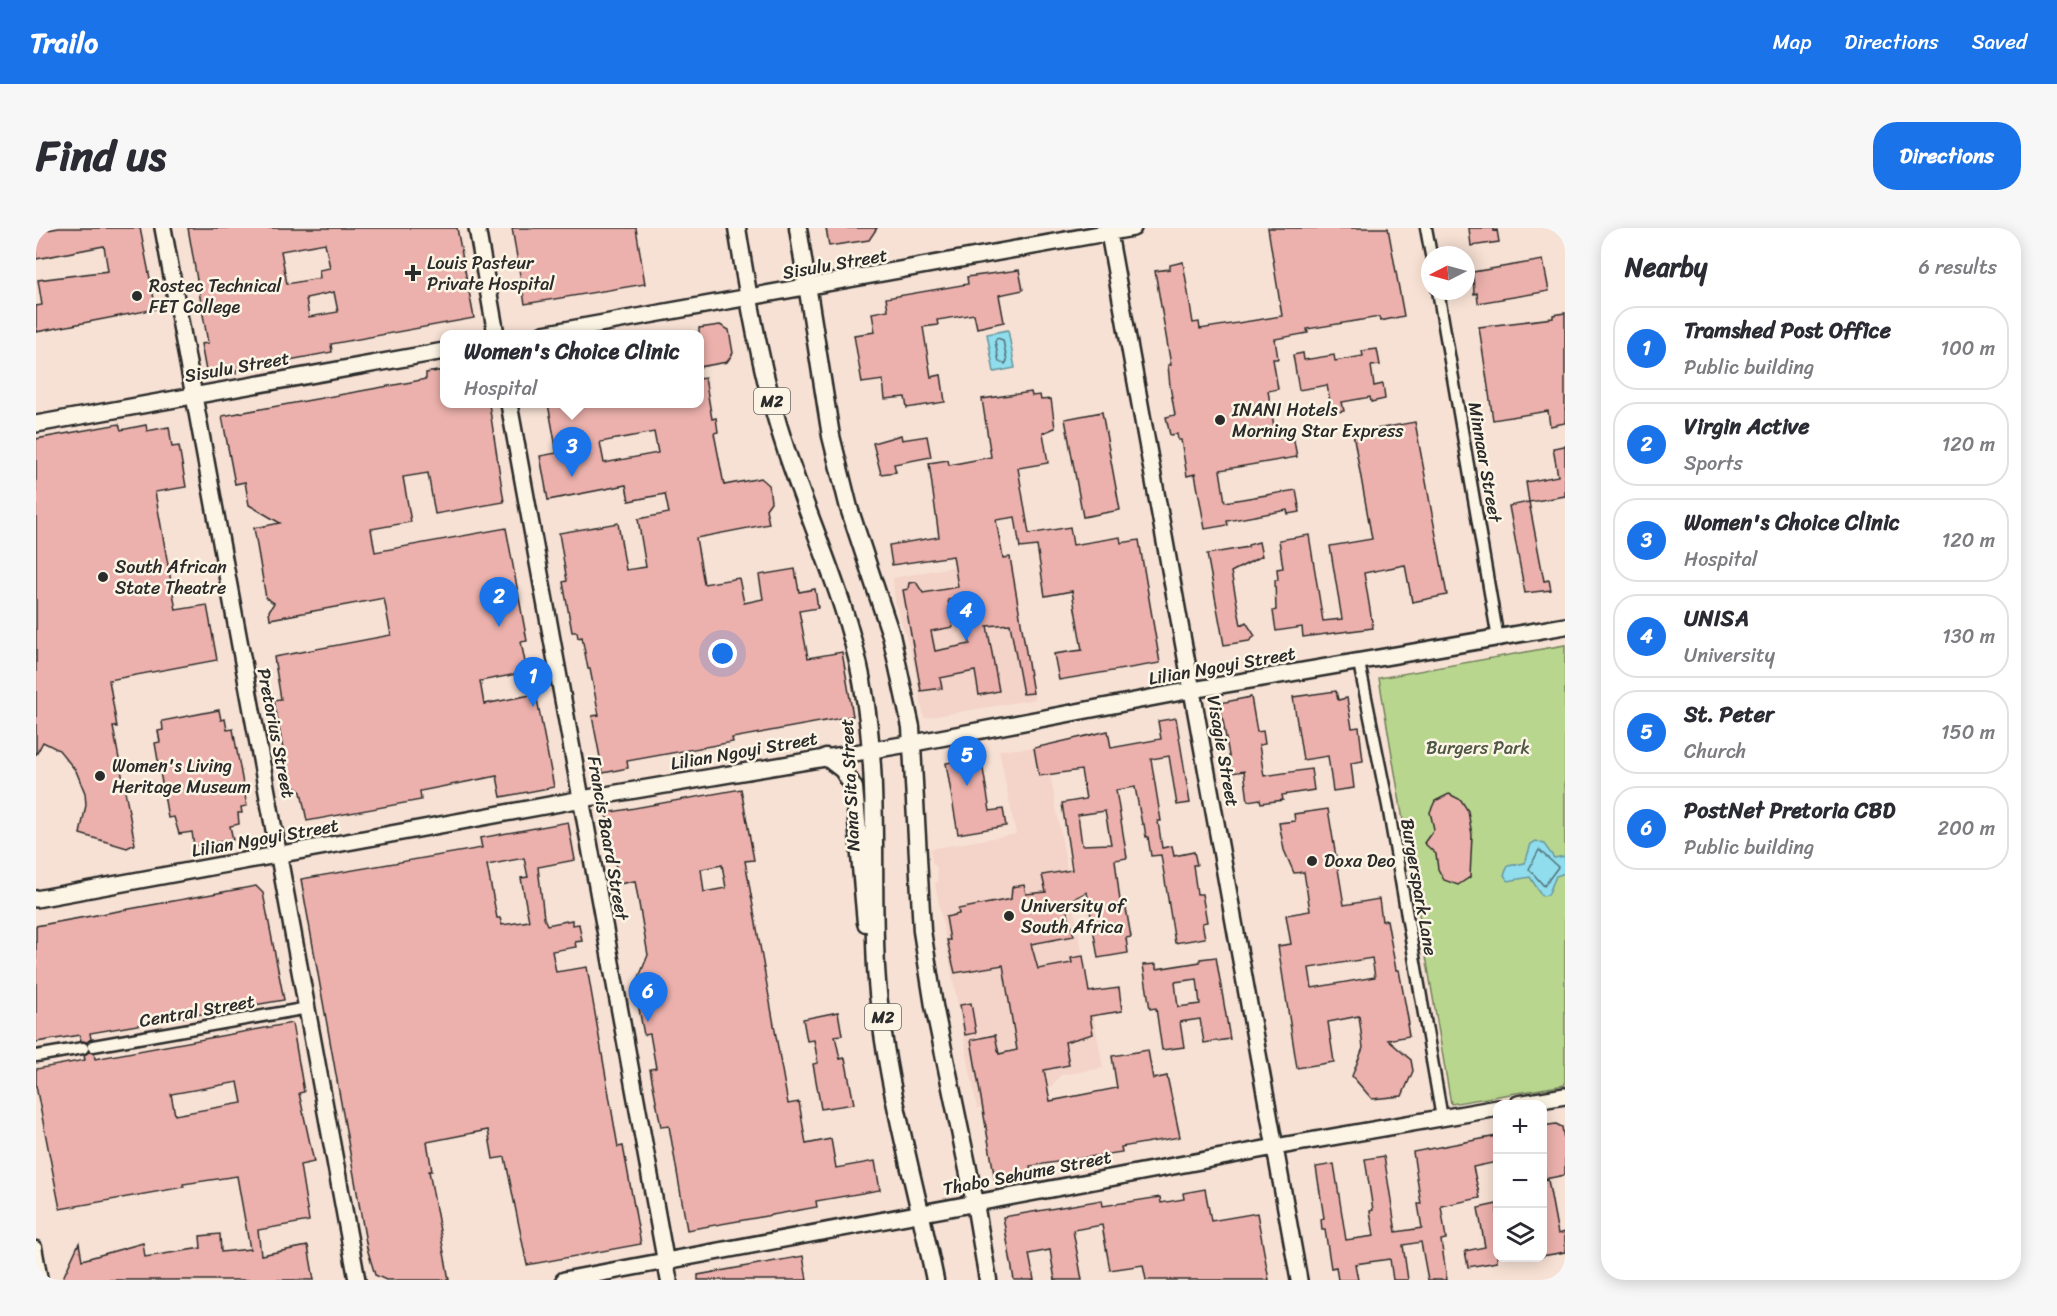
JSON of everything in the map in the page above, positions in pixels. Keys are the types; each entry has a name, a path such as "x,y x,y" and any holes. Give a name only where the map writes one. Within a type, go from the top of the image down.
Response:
{"main road":[{"name":"Nana Sita Street","path":"737,228 767,383 785,447 856,652 871,750 876,968 899,1126 935,1280"},
{"path":"798,228 833,446 849,508 891,635 914,743 922,931 934,1006 975,1203 988,1280"},
{"path":"826,757 843,770 854,788 861,890 876,968"}],"street":[{"name":"Pretorius Street","path":"163,228 357,1280"},
{"path":"477,228 495,330"},
{"name":"Sisulu Street","path":"567,330 809,288 1108,230 1133,228"},
{"path":"1426,228 1429,246"},
{"name":"Visagie Street","path":"1108,230 1299,1280"},
{"name":"Minnaar Street","path":"1440,300 1498,639"},
{"name":"Sisulu Street","path":"36,424 440,352"},
{"name":"Francis Baard Street","path":"510,408 669,1280"},
{"name":"Lilian Ngoyi Street","path":"36,899 582,799 914,743 1192,690 1565,626"},
{"name":"Burgerspark Lane","path":"1359,663 1388,806 1442,1118"},
{"name":"Central Street","path":"36,1056 308,1008"},
{"path":"1542,1100 1565,1096"},
{"name":"Thabo Sehume Street","path":"564,1280 1275,1147 1493,1109"},
{"path":"36,1246 42,1280"}],"shaded area":[{"path":"1011,556 1035,699 924,718 913,659 895,602 893,578"},
{"name":"University of South Africa","path":"1034,748 1037,765 1050,774 1103,1068 1061,1075 1043,1096 977,1108 935,883 938,882 936,865 933,865 930,849 1016,834 999,750"}],"green space":[{"name":"Burgers Park","path":"1565,645 1565,1085 1451,1104 1379,678"}],"water":[{"path":"1008,330 1015,368 994,372 987,334"},
{"path":"1536,841 1544,844 1554,858 1565,856 1565,873 1556,876 1548,895 1542,896 1530,877 1508,881 1504,875 1508,866 1525,863 1531,844"}],"building":[{"path":"59,228 140,228 156,309 36,332 36,306 42,305 38,280 108,271 104,246 36,259 36,232"},
{"path":"188,228 457,228 474,318 331,344 332,352 236,370 236,373 214,377 206,371 201,344 208,343","holes":["325,243 330,268 319,270 320,278 287,284 281,251","334,292 338,312 309,317 306,298"]},
{"path":"512,228 636,228 645,284 525,304"},
{"path":"826,228 877,228 869,240 829,246"},
{"path":"1268,228 1388,228 1404,316 1380,321 1379,317 1307,329 1308,333 1275,339 1278,359 1273,359 1278,389 1268,391 1276,438 1293,435 1297,457 1220,470 1225,502 1296,490 1300,512 1288,514 1287,510 1227,521 1228,525 1205,529 1195,474 1187,476 1181,440 1178,440 1177,434 1170,435 1166,417 1175,415 1168,365 1171,365 1155,271 1170,269 1170,265 1183,262 1193,323 1199,322 1200,329 1282,316"},
{"path":"1469,228 1497,230 1499,242 1471,246"},
{"path":"1543,260 1549,291 1478,303 1477,293 1475,294 1475,272"},
{"path":"1019,270 1023,290 999,295 1004,322 977,328 974,314 937,320 938,325 923,327 931,377 941,375 945,402 907,408 905,397 885,399 883,380 862,383 854,335 875,332 872,313 888,310 886,298 968,284 967,277"},
{"path":"1565,313 1565,423 1550,426 1548,411 1493,420 1479,327 1553,318 1553,315"},
{"path":"720,325 729,330 733,353 727,362 704,366 704,330 699,330 699,328"},
{"path":"1377,349 1380,365 1371,366 1374,386 1383,384 1385,399 1371,402 1370,397 1342,402 1344,411 1332,413 1327,385 1299,390 1293,355 1303,353 1304,360 1334,355 1335,361 1363,356 1362,351"},
{"path":"440,371 440,408 490,408 504,502 435,514 428,473 403,477 411,522 371,529 375,552 506,528 527,641 521,642 527,672 480,681 484,704 536,694 554,787 501,797 497,776 420,791 421,800 307,821 301,792 289,782 274,700 281,699 274,657 391,635 384,598 270,619 269,611 274,603 266,598 254,528 280,523 249,505 245,482 235,484 222,416 426,379 426,373"},
{"path":"705,378 712,419 716,418 718,432 714,433 724,485 761,478 769,485 771,502 766,509 769,524 696,538 704,584 739,578 744,603 763,599 759,575 795,569 799,592 815,589 818,608 799,611 808,658 842,652 853,716 732,738 733,742 627,761 628,768 603,773 592,716 599,715 582,637 578,638 577,632 572,632 563,582 567,581 559,533 618,523 626,570 646,567 638,519 669,513 665,494 629,501 626,485 548,500 540,456 557,453 549,408 704,408","holes":["654,432 658,453 604,463 600,442"]},
{"path":"1031,392 1032,396 1040,395 1041,400 1051,399 1055,428 1043,433 1048,463 1018,468 1029,534 1070,527 1073,545 1120,537 1121,543 1139,540 1160,663 1059,680 1054,654 1082,650 1072,591 1045,596 1037,546 1020,548 1015,517 996,520 1003,558 1010,557 1033,693 1023,694 1010,624 987,626 999,691 979,695 975,671 940,678 942,688 921,691 903,590 908,589 909,583 916,582 923,593 958,587 953,556 892,565 889,545 939,537 929,463 948,460 949,465 991,457 982,399","holes":["972,595 976,620 966,621 970,644 935,651 931,631 953,627 948,600"]},
{"path":"1102,412 1120,510 1083,517 1065,419"},
{"path":"1415,422 1447,595 1412,602 1405,565 1364,573 1373,628 1303,637 1302,627 1276,631 1273,611 1276,610 1275,580 1278,580 1277,569 1283,568 1279,540 1309,535 1323,621 1342,619 1330,546 1372,539 1353,433"},
{"name":"South African State Theatre","path":"119,424 121,430 146,425 147,431 169,427 172,447 179,446 186,487 155,492 176,610 207,605 217,660 109,680 117,727 113,727 135,844 127,848 80,834 86,805 85,793 76,771 59,750 43,742 36,755 36,439"},
{"path":"901,435 902,440 927,436 931,457 894,464 896,472 881,474 873,443"},
{"path":"1565,446 1565,496 1529,502 1526,482 1558,476 1553,448"},
{"path":"1529,502 1544,581 1549,580 1551,590 1525,593 1509,506"},
{"path":"1259,542 1262,556 1231,572 1241,625 1246,622 1255,636 1249,641 1224,645 1207,554 1248,547 1248,545"},
{"path":"1336,691 1338,700 1347,698 1352,728 1359,727 1363,761 1351,763 1354,788 1333,791 1328,756 1303,760 1293,697"},
{"path":"1251,697 1257,732 1263,731 1265,744 1259,745 1264,776 1311,769 1314,790 1282,795 1283,800 1261,803 1260,799 1248,801 1244,771 1232,773 1220,703"},
{"path":"219,710 221,720 225,719 227,730 233,729 247,806 241,807 242,813 238,813 239,824 230,826 233,840 194,846 192,832 179,834 174,817 168,818 155,743 160,742 158,731 163,730 162,721"},
{"path":"1176,718 1190,803 1177,805 1169,756 1151,759 1161,821 1158,821 1162,848 1172,846 1174,856 1194,852 1197,865 1193,865 1197,894 1202,894 1207,922 1202,923 1205,938 1175,943 1161,855 1151,856 1135,787 1116,790 1127,858 1115,860 1121,909 1126,908 1131,937 1126,938 1128,953 1098,958 1087,892 1065,903 1074,936 1031,944 1038,969 1072,963 1071,958 1083,956 1089,992 1119,988 1122,1011 1090,1016 1093,1034 1065,1042 1069,1065 1044,1070 1050,1101 1117,1088 1112,1056 1148,1050 1153,1079 1167,1076 1180,1137 1121,1147 1122,1152 1030,1166 1032,1173 995,1180 971,1040 995,1035 999,1054 1017,1050 1003,965 955,973 947,940 950,940 946,917 959,914 958,909 1011,899 1012,887 1024,885 1026,894 1046,892 1042,875 1072,870 1062,803 1086,799 1081,770 1039,776 1034,748 1108,731 1111,748 1161,739 1158,721","holes":["1105,811 1111,844 1082,845 1078,815"]},
{"path":"981,757 990,811 1003,809 1006,826 958,834 946,763"},
{"path":"741,789 754,860 745,861 788,1104 799,1102 806,1144 831,1139 836,1168 875,1161 880,1190 816,1201 817,1207 687,1230 669,1126 661,1127 650,1069 656,1068 650,1034 644,1035 635,987 648,955 635,881 619,884 606,813","holes":["722,865 726,888 704,892 701,869"]},
{"path":"1449,794 1461,800 1468,811 1472,835 1470,877 1458,885 1444,880 1438,869 1436,854 1424,843 1434,829 1430,812 1435,801"},
{"path":"1328,809 1344,905 1379,899 1382,921 1387,920 1396,970 1399,970 1409,1024 1407,1024 1409,1036 1388,1040 1411,1060 1413,1071 1402,1096 1372,1099 1352,1076 1363,1048 1359,1016 1328,1022 1334,1062 1297,1068 1278,946 1291,944 1286,915 1310,911 1304,872 1294,873 1284,850 1279,823 1295,821 1294,814","holes":["1372,958 1375,977 1312,988 1309,968"]},
{"path":"568,822 575,860 538,867 544,918 547,925 572,920 572,925 579,924 582,941 575,942 576,947 552,951 556,972 587,967 618,1147 623,1146 641,1244 527,1265 505,1157 493,1159 488,1130 427,1142 432,1171 429,1171 449,1280 386,1280 375,1275 367,1248 301,879 482,848 480,838","holes":["524,858 528,877 521,878 529,921 502,925 500,918 497,918 487,865"]},
{"path":"256,886 263,893 284,1000 90,1033 91,1039 87,1042 81,1041 80,1035 36,1042 36,926"},
{"path":"1216,957 1230,1039 1204,1043 1200,1019 1180,1022 1184,1047 1162,1050 1156,1008 1150,1009 1143,965 1156,964 1156,969 1200,962 1200,959","holes":["1197,979 1200,1004 1178,1007 1175,982"]},
{"path":"971,1003 976,1033 965,1035 960,1005"},
{"path":"838,1012 842,1035 835,1036 840,1059 845,1058 854,1104 821,1109 813,1064 818,1063 814,1040 807,1041 803,1019"},
{"path":"292,1023 304,1092 299,1093 314,1162 300,1165 309,1221 258,1230 261,1255 308,1246 314,1280 62,1280 79,1243 82,1260 143,1243 145,1257 201,1248 200,1236 220,1234 221,1252 250,1249 237,1176 183,1184 184,1187 60,1209 36,1086 36,1069 85,1060 84,1055 89,1052 94,1053 95,1059","holes":["238,1082 242,1103 175,1115 171,1094"]},
{"path":"1556,1124 1562,1127 1565,1144 1565,1175 1547,1179 1547,1154 1547,1125"},
{"path":"1493,1137 1493,1163 1473,1167 1480,1198 1441,1206 1446,1239 1441,1240 1447,1280 1428,1280 1421,1242 1403,1245 1408,1280 1393,1280 1390,1259 1355,1264 1358,1280 1338,1280 1336,1267 1331,1268 1325,1230 1322,1230 1321,1219 1324,1218 1316,1167 1334,1164 1346,1240 1374,1236 1370,1211 1373,1210 1365,1159 1384,1156 1396,1232 1422,1228 1418,1204 1421,1204 1413,1152"},
{"path":"1547,1180 1558,1234 1565,1232 1565,1252 1547,1255 1547,1208"},
{"path":"1205,1189 1211,1221 1257,1213 1269,1280 1146,1280 1143,1265 1110,1270 1102,1225 1073,1230 1082,1280 1055,1280 1050,1250 1029,1254 1034,1280 1014,1280 1003,1217 1102,1200 1103,1206 1160,1197 1161,1203 1184,1199 1183,1193"},
{"path":"1493,1205 1493,1262 1497,1262 1468,1267 1465,1251 1485,1247 1478,1208"},
{"path":"803,1256 807,1280 698,1280 698,1275"}],"place":[{"name":"Louis Pasteur Private Hospital","path":"413,273"},
{"name":"Rostec Technical FET College","path":"137,296"},
{"name":"INANI Hotels Morning Star Express","path":"1220,420"},
{"name":"Women's Choice Clinic","path":"572,477"},
{"name":"South African State Theatre","path":"103,577"},
{"name":"Virgin Active","path":"499,627"},
{"name":"UNISA","path":"966,641"},
{"name":"Tramshed Post Office","path":"533,707"},
{"name":"Women's Living Heritage Museum","path":"100,776"},
{"name":"St. Peter","path":"967,786"},
{"name":"Doxa Deo","path":"1312,861"},
{"name":"University of South Africa","path":"1009,916"},
{"name":"PostNet Pretoria CBD","path":"648,1022"}]}
